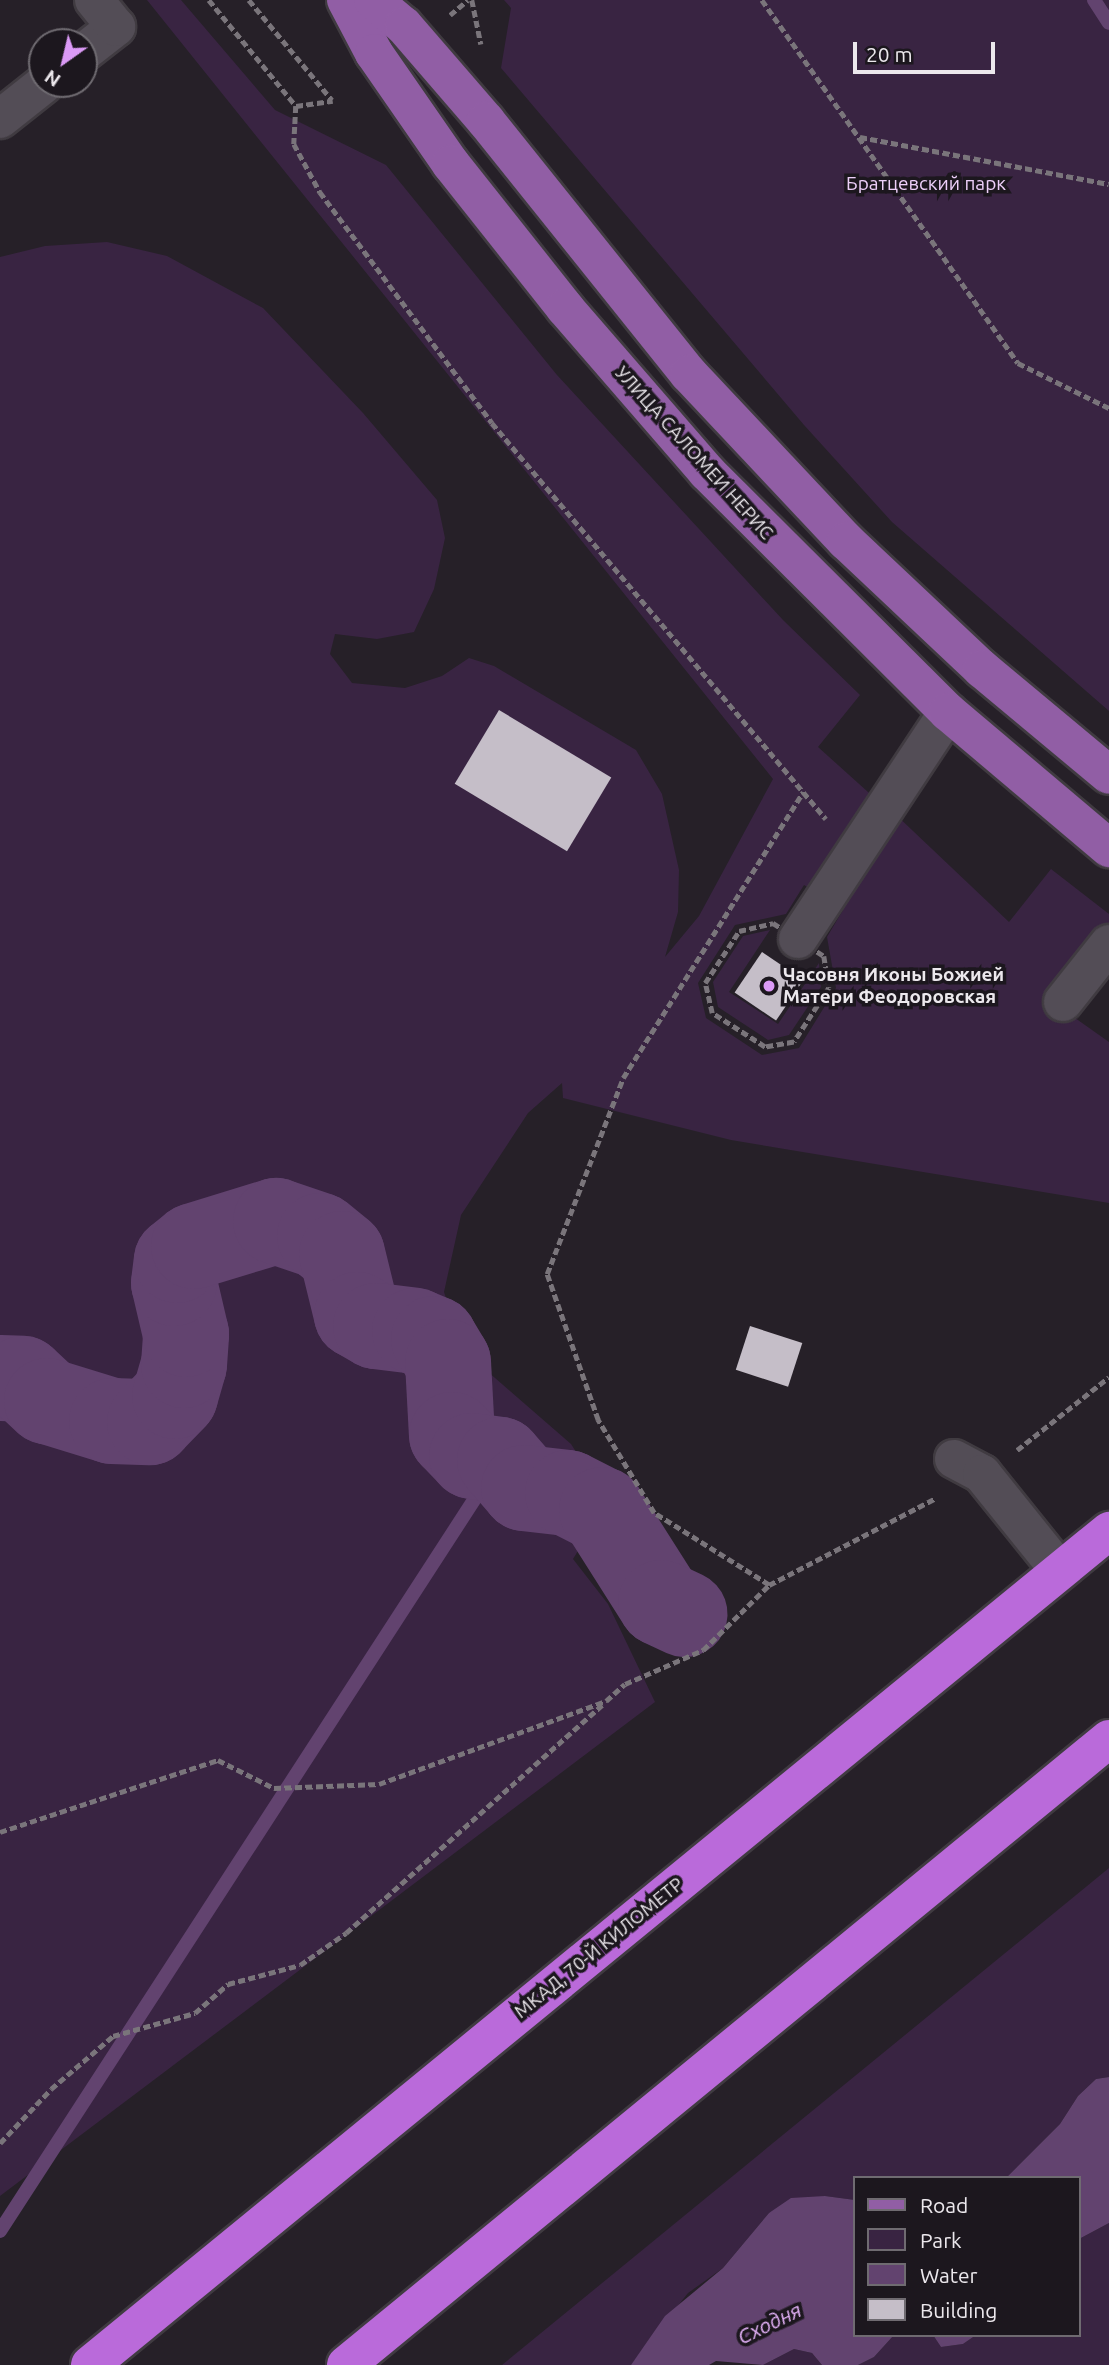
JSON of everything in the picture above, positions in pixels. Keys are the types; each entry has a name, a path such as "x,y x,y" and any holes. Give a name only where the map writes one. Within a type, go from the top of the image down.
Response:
{"highway":[{"name":"МКАД, 70-Й КИЛОМЕТР","path":"90,2365 1109,1531"},
{"path":"346,2365 1109,1739"}],"main road":[{"name":"УЛИЦА САЛОМЕИ НЕРИС","path":"346,0 374,53 451,164 565,308 707,472 948,712 1109,848"},
{"path":"373,0 404,26 486,121 689,374 846,541 982,669 1109,775"}],"lane":[{"path":"94,0 116,27 98,41"},
{"path":"0,119 28,97"},
{"path":"798,939 948,712"},
{"path":"1063,1002 1109,944"},
{"path":"968,1466 1060,1571"}],"path":[{"path":"209,0 296,106 294,144 320,192 492,423 855,852"},
{"path":"249,0 333,101 296,106"},
{"path":"442,8 449,15 470,0 481,48"},
{"path":"762,0 1018,363 1109,408"},
{"path":"860,137 1109,184"},
{"path":"769,1585 654,1513 598,1420 547,1274 623,1078 803,792"},
{"path":"773,923 798,939 824,956 829,988 794,1042 765,1047 712,1013 705,983 739,931 773,923"},
{"path":"0,2143 51,2089 113,2036 195,2013 228,1984 300,1965 346,1933 625,1684 703,1650 769,1585 968,1466 1109,1377"},
{"path":"0,1832 218,1760 274,1788 379,1784 606,1701"}],"green space":[{"path":"147,0 181,0 275,110 386,165 557,375 783,620 860,695 818,747 878,801 818,893 804,885 786,914 735,925 698,983 706,1018 762,1055 799,1048 836,988 827,937 843,910 831,902 893,812 1009,922 1051,869 1109,914 1109,923 1051,1001 1109,1042 1109,1203 731,1140 563,1098 562,1083 528,1113 461,1215 444,1292 464,1351 571,1444 594,1480 595,1523 573,1559 608,1604 655,1702 0,2196 0,257 45,246 107,242 167,256 263,308 363,413 437,500 445,538 434,589 414,632 377,639 335,634 330,654 352,683 405,688 442,676 469,658 494,666 636,750 662,794 679,870 678,912 665,957 699,916 773,779"},
{"name":"Братцевский парк","path":"504,0 1109,0 1109,711 892,522 804,425 501,68 511,8"},
{"path":"770,930 729,992 778,1024 819,963 821,987 789,1035 768,1040 718,1007 713,982 743,936"},
{"path":"1109,1868 1109,2077 1096,2079 1078,2096 1060,2124 1008,2176 853,2176 853,2200 825,2196 769,2213 723,2268 688,2293 631,2365 502,2365"},
{"path":"1109,2223 1109,2365 858,2365 874,2357 892,2337 934,2337 941,2347 963,2344 973,2337 1081,2337 1081,2238"},
{"path":"794,2349 812,2353 822,2365 763,2365"}],"water":[{"path":"1109,2077 1109,2223 1081,2238 1081,2176 1008,2176 1060,2124 1078,2096 1096,2079"},
{"name":"Сходня","path":"825,2196 853,2200 853,2337 892,2337 874,2357 858,2365 822,2365 812,2353 794,2349 763,2365 716,2361 709,2365 631,2365 665,2316 723,2268 769,2213 791,2198"},
{"path":"934,2337 973,2337 963,2344 941,2347"}],"building":[{"path":"499,710 611,777 567,851 455,784"},
{"name":"Часовня Иконы Божией Матери Феодоровская","path":"762,952 803,980 776,1021 735,993"},
{"path":"750,1326 802,1343 788,1387 736,1370"}],"waterway":[{"path":"1094,0 1109,23"},
{"path":"0,1378 23,1379 47,1401 112,1421 150,1422 175,1396 184,1365 186,1334 174,1283 177,1260 194,1246 276,1221 320,1236 342,1254 357,1315 376,1326 415,1331 434,1339 448,1362 452,1435 472,1456 500,1460 524,1488 568,1493 602,1510 661,1603 685,1614"},
{"path":"0,2231 500,1460"}],"place":[{"name":"Часовня Иконы Божией Матери Феодоровская","path":"769,986"}]}
